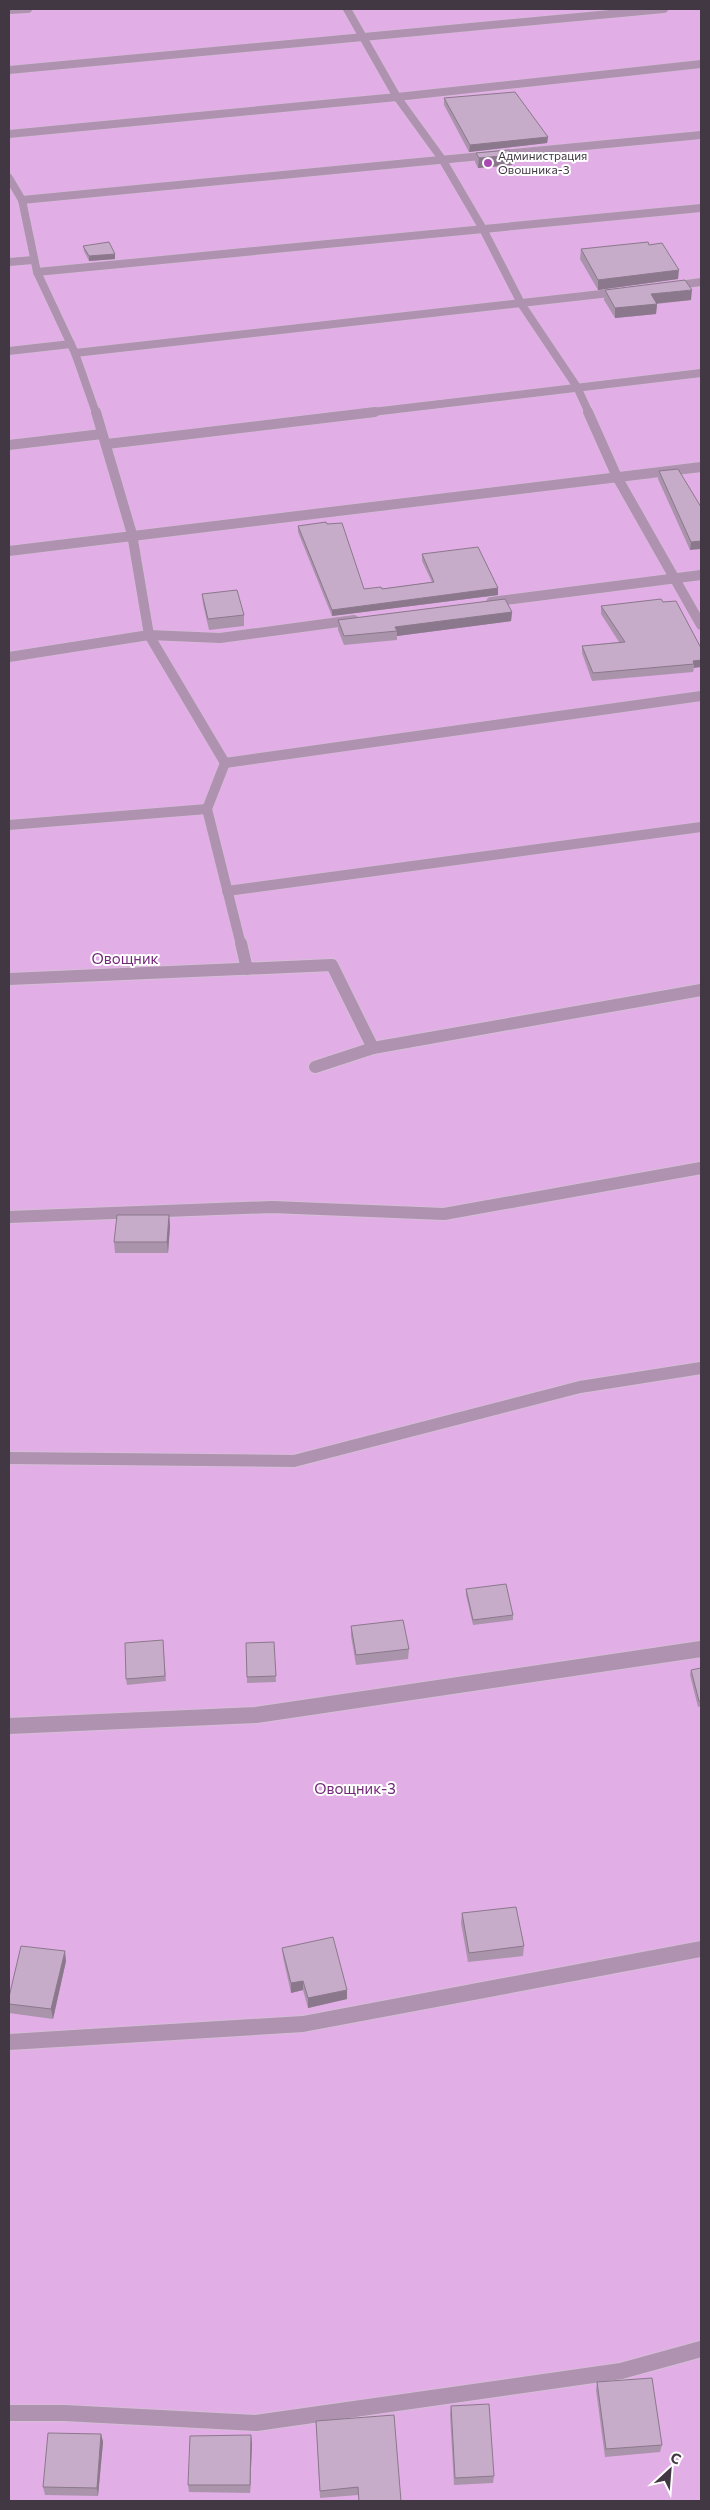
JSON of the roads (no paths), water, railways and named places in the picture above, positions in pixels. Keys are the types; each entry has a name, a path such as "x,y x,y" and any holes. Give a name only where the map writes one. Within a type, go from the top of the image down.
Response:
{"lane":[{"path":"9,10 28,9"},
{"path":"347,9 397,97 442,160 483,229 522,305 577,387 616,478 701,625"},
{"path":"9,70 664,9"},
{"path":"9,134 397,97 701,64"},
{"path":"22,200 701,136"},
{"path":"9,178 11,188 22,200 37,272 71,344 107,444 132,534 149,635 225,763"},
{"path":"37,272 701,208"},
{"path":"9,262 33,260"},
{"path":"664,287 701,282"},
{"path":"75,354 626,292"},
{"path":"9,351 71,344"},
{"path":"107,444 701,373"},
{"path":"9,445 102,434"},
{"path":"9,550 701,467"},
{"path":"477,604 701,575"},
{"path":"9,657 149,635 220,638 368,618"},
{"path":"225,763 701,696"},
{"path":"225,763 207,809 247,969"},
{"path":"9,825 207,809"},
{"path":"226,891 701,827"},
{"path":"9,979 332,965 372,1048"},
{"path":"315,1067 372,1048 701,990"},
{"path":"9,1217 272,1207 444,1214 701,1168"},
{"path":"9,1458 294,1461 580,1387 701,1368"},
{"path":"9,1726 256,1715 701,1649"},
{"path":"9,2042 303,2024 701,1949"},
{"path":"9,2413 64,2413 256,2423 621,2371 701,2349"}],"place":[{"name":"Администрация Овошника-3","path":"488,163"}],"park label":[{"name":"Овощник","path":"125,959"},
{"name":"Овощник-3","path":"355,1789"}]}
